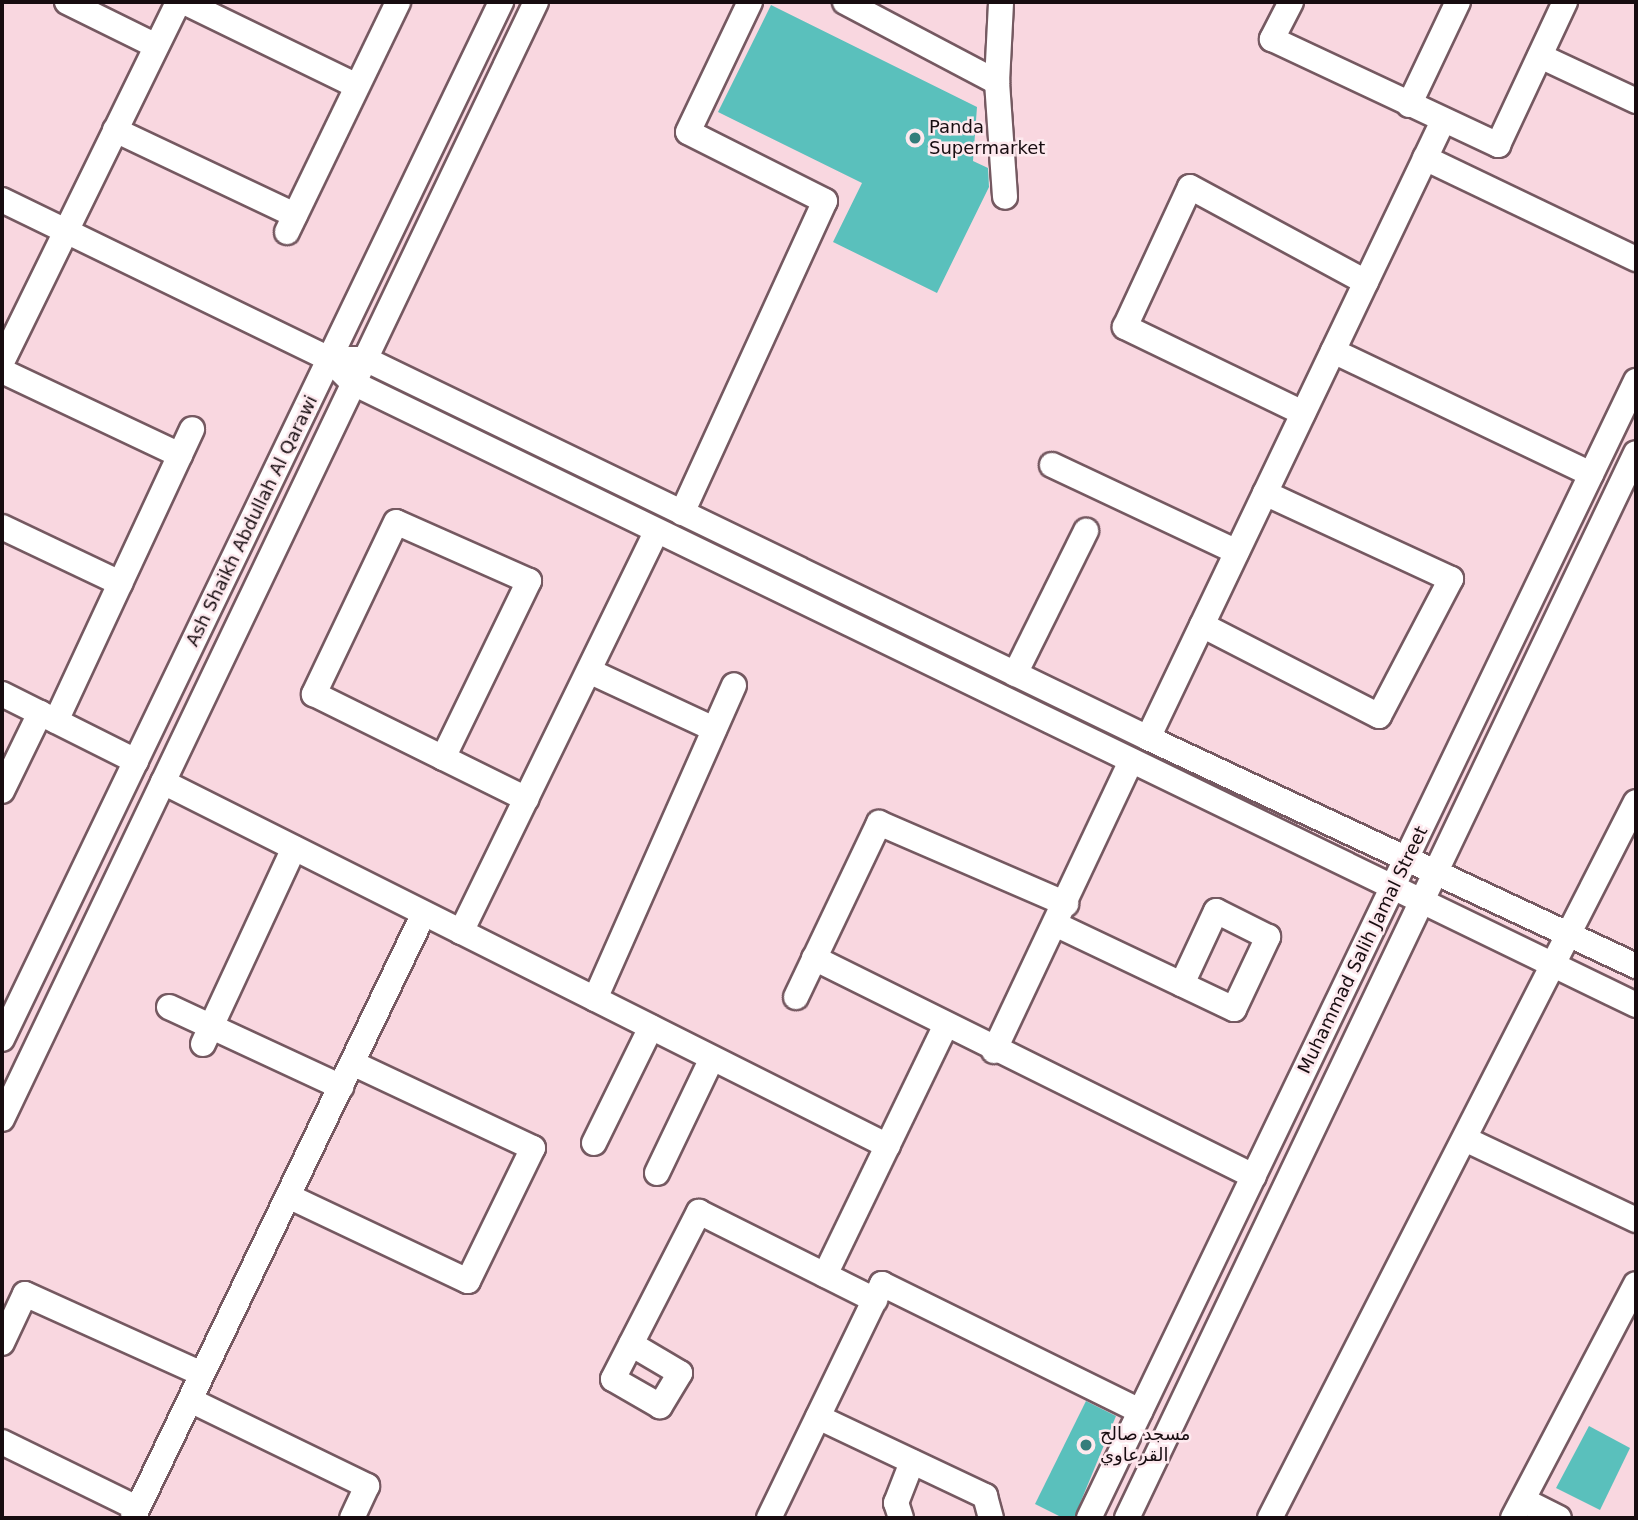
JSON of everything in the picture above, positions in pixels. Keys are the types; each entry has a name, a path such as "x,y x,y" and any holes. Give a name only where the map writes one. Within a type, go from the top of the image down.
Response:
{"street":[{"path":"67,2 156,46"},
{"path":"2,362 178,2"},
{"path":"184,2 357,86"},
{"path":"115,130 291,224 398,2"},
{"name":"Ash Shaikh Abdullah Al Qarawi","path":"2,1039 501,2"},
{"path":"2,1119 536,2"},
{"path":"682,513 825,201 688,132 750,2"},
{"path":"845,2 997,82"},
{"path":"1000,2 997,82 1005,197"},
{"path":"1291,2 1272,39 1498,145 1565,2"},
{"path":"1409,105 1458,2"},
{"path":"1540,56 1636,101"},
{"path":"1148,738 1443,121"},
{"path":"1425,158 1636,258"},
{"path":"1303,412 1125,327 1190,187 1366,282"},
{"path":"2,200 329,359 353,383 1636,1005"},
{"path":"1333,351 1591,474"},
{"path":"329,359 365,359 1148,738 1636,966"},
{"path":"2,370 180,454"},
{"name":"Muhammad Salih Jamal Street","path":"1089,1518 1636,381"},
{"path":"2,791 48,717 120,583 192,429"},
{"name":"Muhammad Salih Jamal Street","path":"1127,1518 1636,453"},
{"path":"1052,465 1237,552"},
{"path":"1202,625 1379,716 1451,579 1265,493"},
{"path":"443,758 529,581 396,522 314,694 443,758 526,799"},
{"path":"2,527 120,583"},
{"path":"461,932 657,531"},
{"path":"1015,674 1086,531"},
{"path":"589,671 715,729"},
{"path":"595,999 734,685"},
{"path":"2,694 136,761"},
{"path":"994,1051 1131,761"},
{"path":"163,782 888,1146"},
{"path":"1270,1518 1467,1140 1636,802"},
{"path":"796,997 879,823 1061,914 1182,984"},
{"path":"207,1035 294,848"},
{"path":"4,1449 135,1513 424,913"},
{"path":"814,958 945,1027 1254,1176"},
{"path":"169,1007 207,1035 341,1087"},
{"path":"594,1143 651,1027"},
{"path":"825,1275 945,1027"},
{"path":"657,1172 712,1058"},
{"path":"288,1196 468,1281 533,1148 352,1063"},
{"path":"1467,1140 1636,1220"},
{"path":"631,1344 699,1212 875,1300"},
{"path":"769,1518 882,1284 1140,1412"},
{"path":"1559,1518 1518,1509 1636,1284"},
{"path":"2,1343 25,1294 202,1374"},
{"path":"190,1400 367,1486 352,1518"},
{"path":"818,1417 985,1496 991,1518"},
{"path":"901,1518 896,1503 912,1462"}],"building":[{"path":"771,5 977,107 973,161 988,168 989,187 937,293 833,242 862,183 718,112"},
{"name":"مسجد صالح القرعاوي","path":"1086,1401 1116,1416 1074,1518 1063,1518 1035,1504"},
{"path":"1589,1426 1630,1448 1600,1510 1556,1488"}],"place":[{"name":"Panda Supermarket","path":"915,138"},
{"name":"مسجد صالح القرعاوي","path":"1086,1445"}]}
